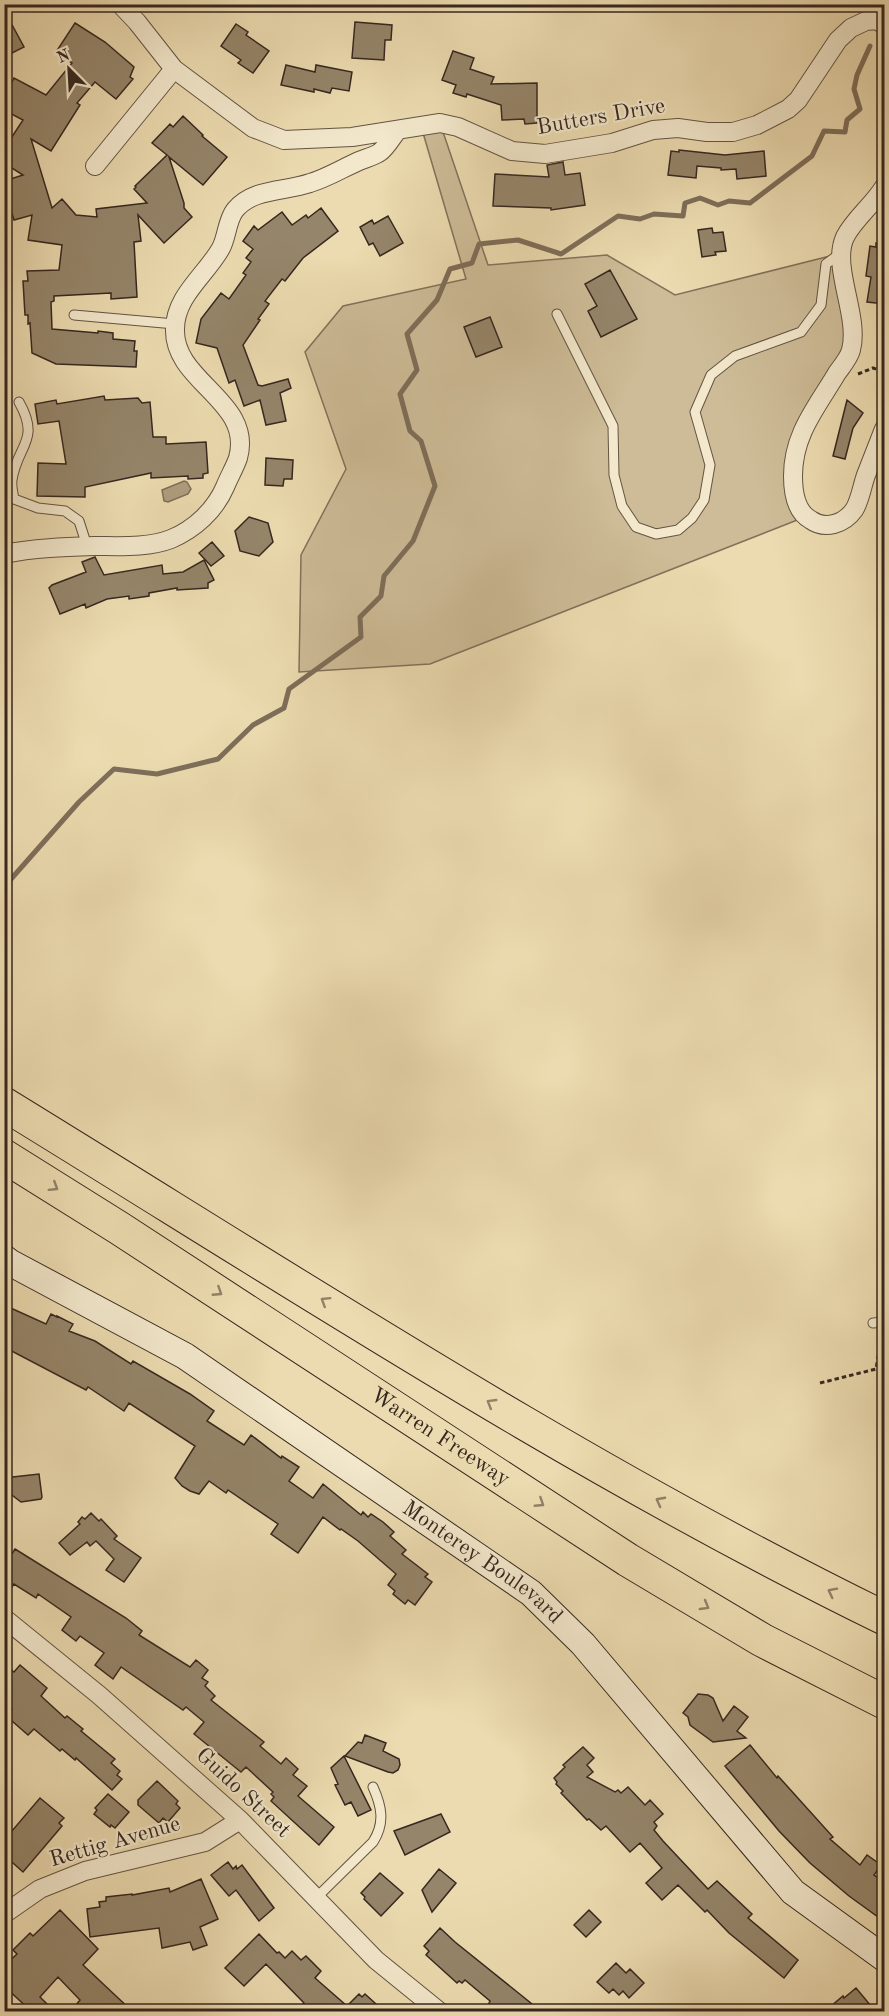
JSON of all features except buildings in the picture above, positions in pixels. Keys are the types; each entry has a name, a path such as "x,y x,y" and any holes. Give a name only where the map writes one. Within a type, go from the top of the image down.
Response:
{"highway":[{"path":"4,1104 597,1467 730,1539 885,1618"},
{"name":"Warren Freeway","path":"4,1156 119,1228 628,1560 762,1640 885,1702"}],"street":[{"name":"Butters Drive","path":"120,4 174,69 253,128 284,140 352,137 440,123 458,127 512,151 545,154 612,143 653,130 678,128 707,132 733,132 757,125 788,109 798,100 838,40 851,28 866,21 877,20 885,25"},
{"path":"95,166 174,69"},
{"path":"4,554 87,546 140,545 171,539 198,524 219,500 238,458 240,442 237,426 230,412 186,364 178,348 174,331 177,313 184,297 222,247 234,211 252,196 310,183 380,152 397,130"},
{"path":"885,188 859,216 844,239 842,253 853,332 851,351 810,413 797,446 793,475 795,499 805,517 818,525 837,524 854,510 885,429"},
{"name":"Monterey Boulevard","path":"6,1261 185,1356 531,1593 583,1644 793,1892 885,1958"},
{"name":"Guido Street","path":"4,1618 99,1695 240,1820 376,1960 440,2012"},
{"name":"Rettig Avenue","path":"4,1914 40,1889 85,1871 205,1842 240,1820"}],"lane":[{"path":"557,314 613,426 614,475 622,506 636,527 656,534 678,530 692,518 704,500 710,465 695,412 711,375 735,356 801,332 821,304 826,264 842,253"},
{"path":"74,315 175,324"},
{"path":"19,402 28,417 28,439 11,481 14,499 38,508 65,511 80,521 87,546"},
{"path":"873,1323 885,1322"},
{"path":"316,1898 373,1842 378,1833 381,1824 381,1808 373,1787"}],"path":[{"path":"820,1383 876,1369 879,1351 885,1346"}],"shaded area":[{"path":"440,123 488,265 607,255 675,295 842,253 853,332 797,446 805,517 430,664 299,672 301,555 346,469 305,352 343,306 466,279 421,126"},
{"path":"184,481 191,489 188,494 168,502 164,501 162,490"}],"waterway":[{"path":"4,887 79,802 114,769 157,774 218,759 253,725 284,708 289,689 361,637 360,617 381,596 384,576 413,541 435,486 421,441 410,431 400,394 417,370 407,334 437,300 450,269 472,263 479,244 518,240 561,254 618,216 640,219 654,214 683,216 685,203 700,198 718,205 729,201 750,203 812,156 824,131 845,132 847,120 860,109 854,89 857,75 870,46"}]}
